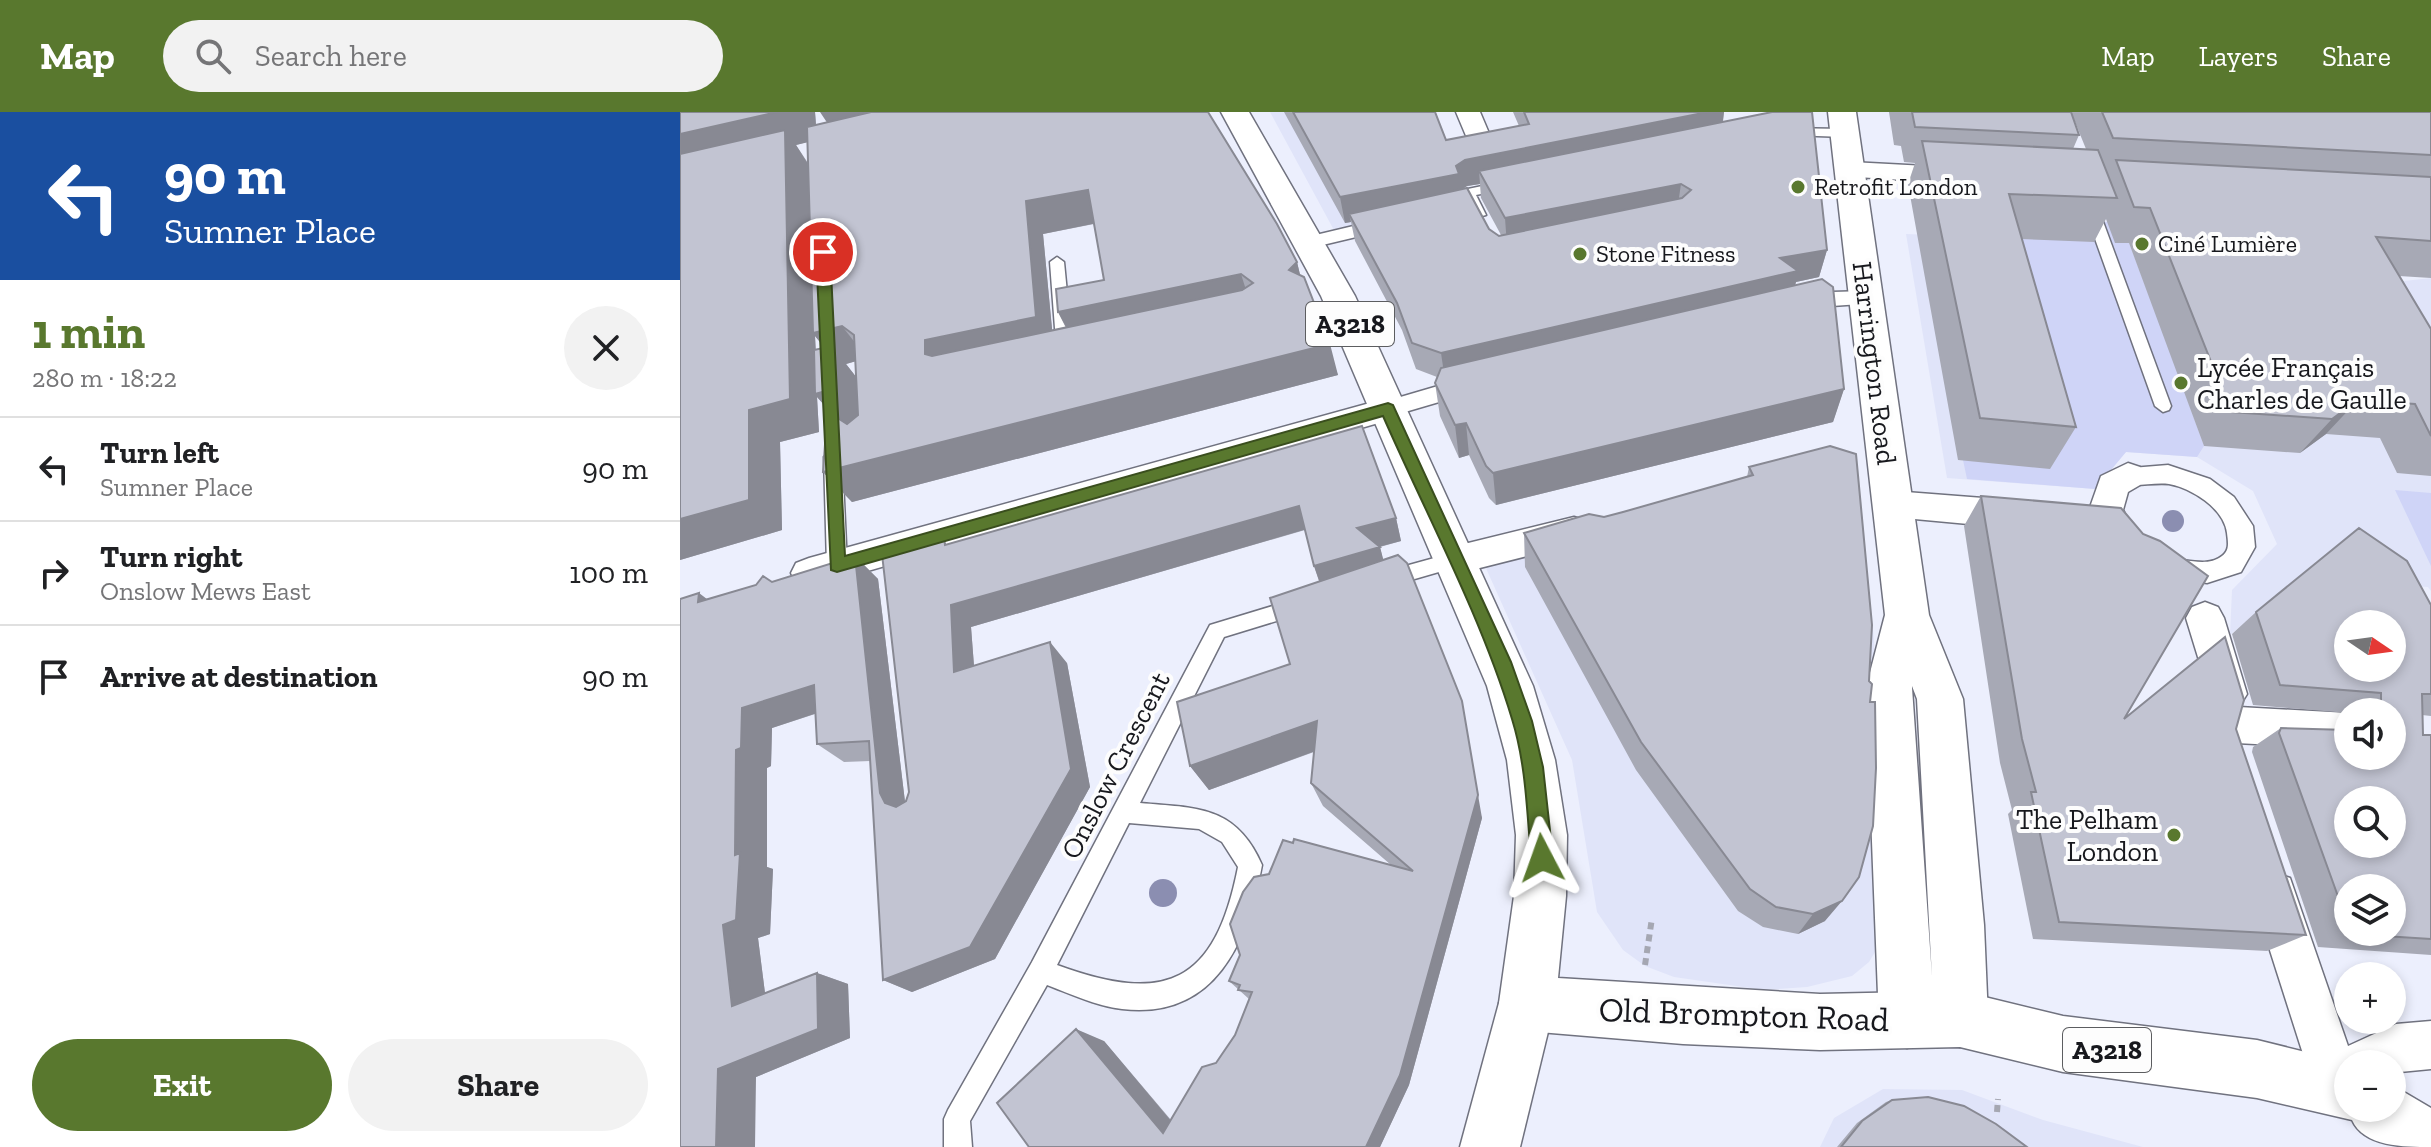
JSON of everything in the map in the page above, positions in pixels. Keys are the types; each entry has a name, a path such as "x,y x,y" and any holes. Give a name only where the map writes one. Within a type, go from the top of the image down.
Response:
{"main road":[{"name":"A3218","path":"1235,112 1310,242 1332,297 1388,409 1456,560 1507,677 1522,721 1533,767 1542,858 1527,1003"},
{"name":"Harrington Road","path":"1843,123 1867,298 1870,459 1893,504 1907,615 1940,699 1958,925 1934,1019"},
{"name":"Old Brompton Road","path":"1527,1003 1683,1016 1820,1022 1934,1019"},
{"path":"1490,1147 1527,1003"},
{"name":"A3218","path":"1934,1019 2063,1044 2257,1069 2334,1082"},
{"name":"A3218","path":"2405,1122 2431,1141"}],"street":[{"path":"1468,112 1481,145"},
{"path":"1851,170 1988,177"},
{"path":"1310,242 1403,221"},
{"path":"1771,313 1832,299 1867,298"},
{"path":"776,582 837,565 890,558 1495,379"},
{"path":"1893,504 2083,520 2120,540 2139,556 2166,568 2196,574 2218,572 2235,562 2244,548 2244,529 2234,511 2201,485 2163,474 2128,476 2083,520"},
{"path":"1456,560 1613,521"},
{"path":"2205,618 2235,746 2334,733"},
{"path":"2263,858 2340,1050"},
{"path":"2394,1050 2431,1045"}],"lane":[{"path":"1777,130 1843,123"},
{"path":"1487,230 1467,207 1468,193 1514,184"},
{"path":"2086,195 2163,406"},
{"path":"1057,262 1066,355"},
{"path":"832,434 837,565"},
{"path":"1363,586 1456,560"},
{"name":"Onslow Crescent","path":"958,1147 957,1119 1041,971 1217,631 1321,599"},
{"path":"1041,971 1123,997 1172,996 1208,972 1230,939 1245,898 1250,865 1230,834 1201,819 1125,812"}],"path":[{"path":"1645,966 1652,918"},
{"path":"1997,1112 1998,1099"}],"shaded area":[{"path":"1270,112 1340,112 1415,215 1335,232"},
{"name":"Lycée Français Charles de Gaulle","path":"2085,221 2113,222 2125,232 2154,309 2431,278 2431,591 2428,587 2378,584 2332,552 2230,635 2232,590 2277,544 2253,491 2197,457 2126,452 2095,489 1947,478 1906,234 1959,236"},
{"path":"2085,221 2113,222 2125,232 2154,309 2178,311 2164,335 2204,446 2197,457 2126,452 2095,489 1967,479 1963,460 2050,468 1990,238"},
{"path":"1823,475 1853,490 1861,502 1874,641 1884,937 1869,962 1852,976 1807,987 1764,990 1674,977 1645,966 1623,950 1597,912 1572,760 1485,566"},
{"path":"2395,490 2431,493 2431,566"},
{"path":"1883,1089 1962,1090 2043,1120 2143,1147 1820,1147 1834,1118"}],"building":[{"path":"680,112 777,112 680,134"},
{"path":"871,112 1208,112 1297,262 1289,270 1304,277 1330,344 823,472 829,390 815,394 814,350 832,346 833,415 847,424 858,415 854,335 842,326 813,333 807,127","holes":["1088,190 1104,280 1056,289 1058,312 1241,274 1253,283 1242,290 932,356 925,354 925,340 1036,317 1026,201"]},
{"path":"1293,112 1435,112 1446,140 1529,124 1524,112 1708,112 1465,160 1456,166 1459,174 1340,197"},
{"path":"1772,112 1812,112 1827,250 1780,258 1798,271 1441,353 1412,343 1397,303 1349,214 1467,188 1489,229 1499,236 1682,198 1691,190 1681,184 1505,218 1479,171"},
{"path":"1912,112 2071,112 2079,135 1915,127"},
{"path":"2102,112 2431,112 2431,155 2113,138"},
{"path":"785,130 790,399 749,410 749,500 680,519 680,154"},
{"path":"1922,141 2098,150 2117,198 2009,194 2076,427 1980,418"},
{"path":"2116,160 2431,177 2431,241 2376,237 2431,329 2431,436 2415,404 2358,400 2332,419 2231,412 2150,208 2134,207"},
{"path":"1822,279 1833,287 1844,389 1493,473 1486,466 1466,423 1455,425 1435,383 1441,368"},
{"path":"1362,426 1396,518 1357,528 1380,547 1314,566 1299,506 951,605 954,672 1050,642 1071,769 970,947 883,980 869,741 817,744 814,685 742,708 741,748 736,750 735,855 740,853 736,920 723,925 732,1006 817,973 818,1029 718,1069 716,1147 680,1147 680,599 699,593 698,602 756,585 763,576 772,582 855,556 880,793 885,803 896,807 906,801 909,792 882,554 944,537 945,545"},
{"path":"1830,446 1856,454 1872,625 1869,681 1872,684 1870,702 1875,702 1876,768 1873,826 1859,877 1842,901 1813,914 1776,907 1750,889 1641,742 1524,533 1589,514 1604,517 1623,512 1753,475 1749,467"},
{"path":"1981,496 2121,508 2143,534 2160,541 2208,576 2124,719 2225,637 2244,700 2236,729 2306,935 2059,922 2031,792 2036,792 2022,739"},
{"path":"2359,528 2407,561 2431,605 2431,694 2422,694 2423,735 2431,735 2431,939 2406,937 2406,874 2334,874 2334,885 2279,733 2281,728 2334,730 2334,770 2406,770 2406,698 2381,698 2381,693 2280,685 2256,612"},
{"path":"1398,555 1407,563 1462,701 1478,795 1400,1075 1366,1147 1029,1147 997,1103 1076,1029 1163,1133 1202,1067 1216,1063 1235,1035 1252,992 1238,990 1240,985 1229,981 1240,955 1230,924 1243,892 1254,877 1269,874 1283,840 1293,843 1294,839 1413,871 1311,783 1317,721 1190,766 1177,702 1290,664 1270,598"},
{"path":"1928,1097 1964,1106 2027,1147 1841,1147 1862,1121 1892,1100"}],"place":[{"name":"Retrofit London","path":"1798,187"},
{"name":"Ciné Lumière","path":"2142,244"},
{"name":"Stone Fitness","path":"1580,254"},
{"name":"Lycée Français Charles de Gaulle","path":"2181,383"},
{"name":"The Pelham London","path":"2174,835"}],"route":[{"path":"823,252 837,565 1388,409 1501,662 1522,721 1533,767 1542,858"}]}
